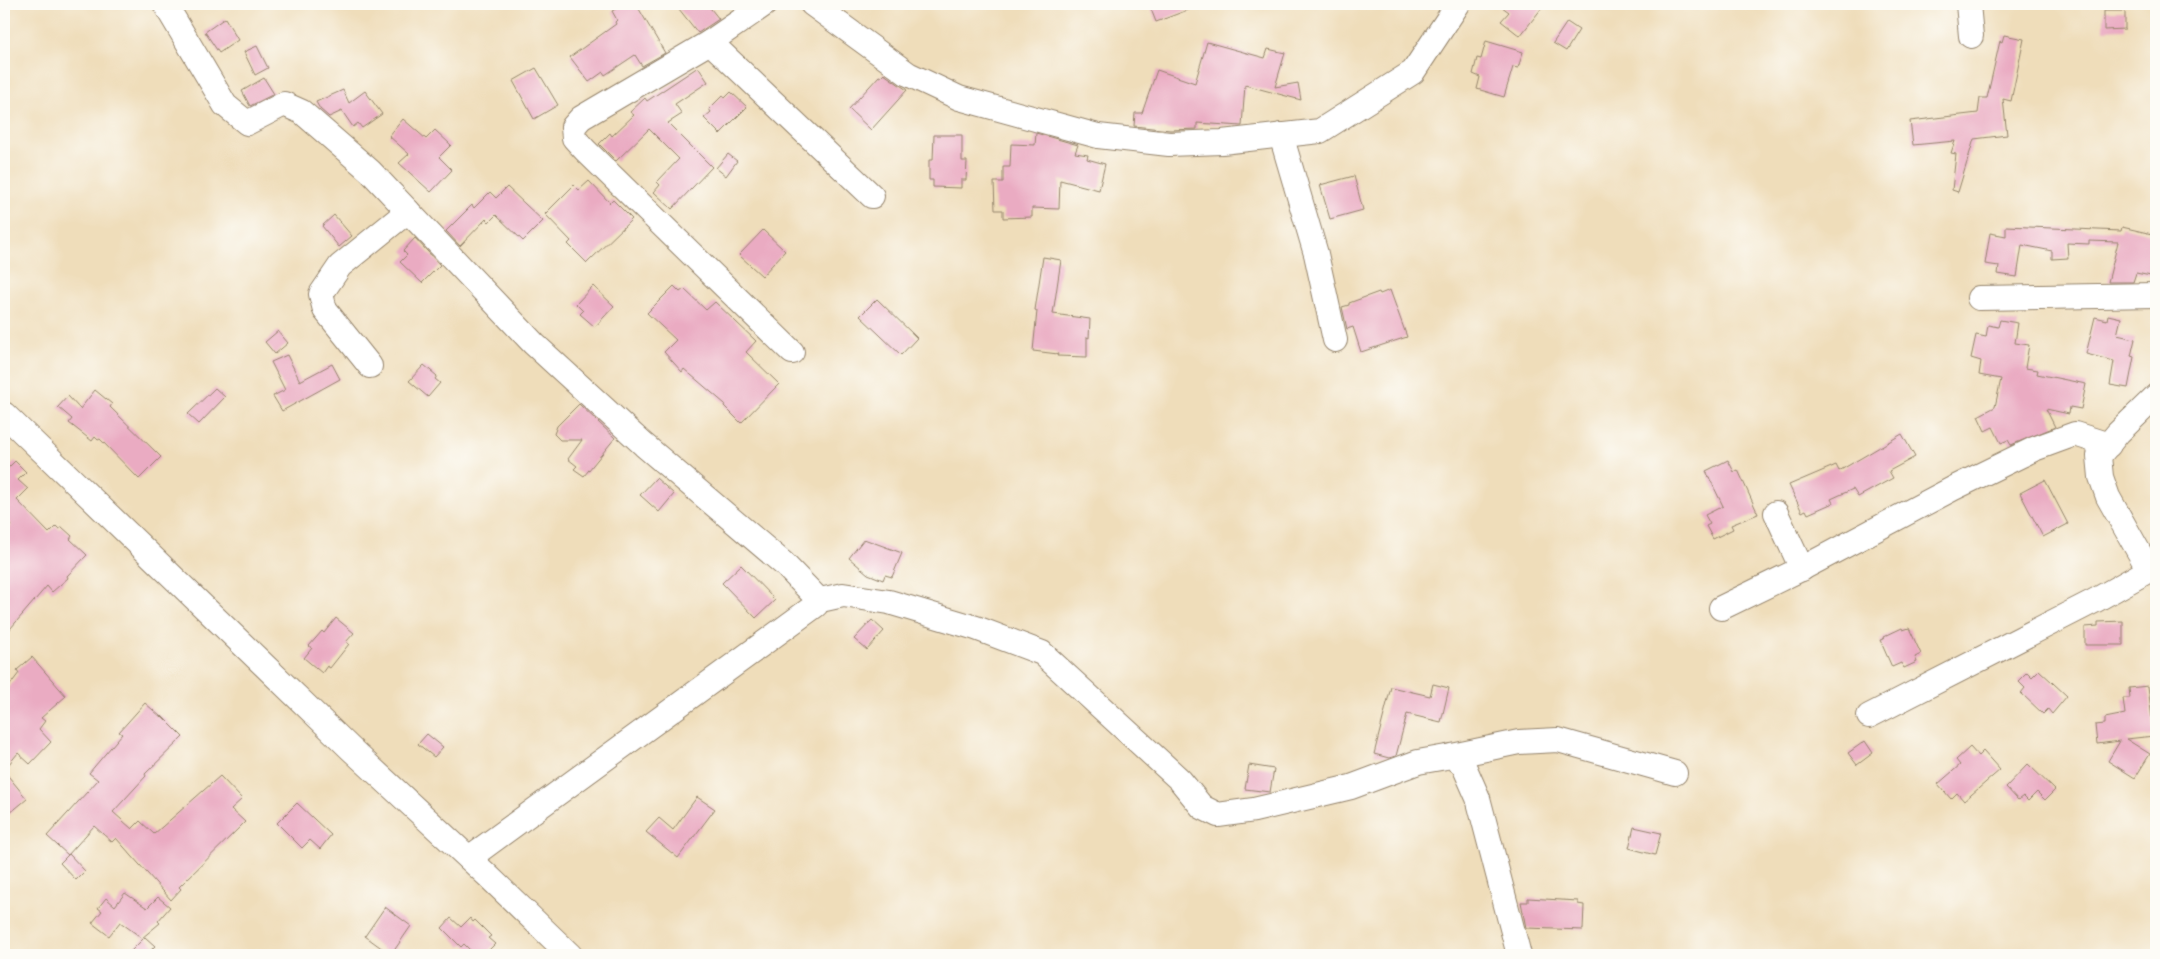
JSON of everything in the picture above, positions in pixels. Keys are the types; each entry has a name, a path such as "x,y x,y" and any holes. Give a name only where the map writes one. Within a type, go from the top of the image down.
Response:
{"street":[{"path":"165,4 225,105 237,117 247,123 284,104 293,106 302,112 370,170 534,344 644,445 784,564 816,596 816,605 469,858"},
{"path":"766,4 710,42 581,118 573,127 574,138 792,352"},
{"path":"812,4 908,74 959,98 1098,136 1168,144 1222,142 1320,131 1413,72 1458,4"},
{"path":"1968,4 1971,36"},
{"path":"710,42 872,196"},
{"path":"1281,135 1316,254 1335,340"},
{"path":"370,366 325,310 321,294 340,266 408,211"},
{"path":"1979,298 2156,295"},
{"path":"1869,716 2154,569 2134,546 2108,497 2101,477 2099,456 2118,433 2156,396"},
{"path":"4,414 344,743 469,858 570,955"},
{"path":"1721,608 1802,569 1954,488 2034,449 2075,434 2109,445"},
{"path":"1776,513 1802,569"},
{"path":"816,601 843,595 889,602 976,628 1042,653 1180,780 1202,808 1218,815 1254,810 1350,786 1418,762 1519,742 1558,740 1675,773"},
{"path":"1452,756 1463,764 1478,798 1519,955"}],"building":[{"path":"624,4 636,4 665,53 642,66 635,55 605,75 603,72 589,82 570,57 616,24 617,20 612,11"},
{"path":"675,4 707,4 719,19 698,33"},
{"path":"1149,4 1200,4 1201,5 1156,22"},
{"path":"1498,4 1545,4 1520,36 1501,21 1509,12"},
{"path":"2104,11 2125,11 2125,29 2104,30"},
{"path":"225,18 238,40 219,53 205,32"},
{"path":"1567,22 1579,30 1566,51 1553,43"},
{"path":"2004,35 2024,39 2011,101 2003,99 2007,135 1974,139 1958,192 1952,190 1956,154 1951,153 1955,141 1913,145 1910,121 1978,113 1980,98 1987,98 2000,41 2002,42"},
{"path":"1486,41 1523,52 1518,68 1513,67 1504,97 1477,89 1480,77 1473,74 1477,58 1481,59"},
{"path":"1207,42 1265,58 1268,49 1285,53 1275,87 1298,83 1301,100 1245,85 1242,126 1197,123 1197,129 1170,130 1134,126 1135,113 1142,113 1157,70 1195,83"},
{"path":"257,46 268,68 255,75 244,52"},
{"path":"698,67 708,82 675,104 682,114 668,123 712,167 672,209 654,192 660,185 657,182 679,159 649,129 616,161 599,144 610,133 612,136 634,115 630,112 645,98 647,101"},
{"path":"536,68 558,105 534,119 513,81"},
{"path":"884,74 907,90 871,130 849,109 879,76 881,77"},
{"path":"264,78 274,94 250,106 242,91"},
{"path":"343,90 349,103 365,91 382,114 362,128 358,123 353,127 342,111 329,117 320,109 316,102"},
{"path":"731,92 747,107 720,134 704,118 711,112 709,109 723,95 725,98"},
{"path":"403,119 426,139 435,130 451,145 439,157 452,170 431,192 399,163 409,154 389,136"},
{"path":"1036,133 1078,145 1075,153 1088,155 1087,159 1105,164 1099,190 1060,180 1059,209 1032,208 1032,217 1003,218 1003,210 995,210 994,182 1003,182 1003,167 1010,167 1011,144 1035,145"},
{"path":"934,135 962,135 962,161 967,161 966,180 961,180 961,188 933,187 933,180 929,180 929,160 933,160"},
{"path":"728,154 737,161 726,176 716,168"},
{"path":"1354,176 1363,210 1330,219 1320,185"},
{"path":"589,181 610,203 613,200 632,219 587,263 568,244 571,241 545,214 574,185 579,190"},
{"path":"507,187 543,221 523,241 496,215 489,222 486,219 460,246 446,231 472,205 474,208 490,192 496,198"},
{"path":"334,215 352,236 339,247 322,226"},
{"path":"2006,226 2121,231 2122,227 2156,235 2156,277 2136,273 2133,282 2108,282 2118,242 2089,241 2089,244 2067,243 2068,258 2052,259 2052,251 2022,245 2017,277 1998,274 1999,266 1985,264 1990,233 2006,236"},
{"path":"763,230 785,251 762,276 739,255"},
{"path":"415,238 440,265 422,283 400,262 407,255 403,251"},
{"path":"1043,257 1061,260 1053,314 1090,319 1089,338 1087,337 1087,357 1057,356 1058,354 1033,351 1037,311 1035,310"},
{"path":"593,286 614,306 595,327 580,314 583,311 576,304"},
{"path":"674,286 680,292 684,289 706,310 715,302 756,341 746,352 779,384 741,423 724,406 725,404 684,369 682,372 664,352 676,340 647,313"},
{"path":"1390,290 1407,337 1361,352 1353,327 1347,329 1342,307 1379,292 1380,294"},
{"path":"877,299 917,338 901,355 860,316"},
{"path":"2108,315 2121,318 2117,335 2135,339 2131,356 2134,357 2128,388 2110,385 2114,361 2086,354 2095,317 2107,320"},
{"path":"2000,320 2018,323 2015,343 2029,345 2025,368 2038,370 2037,374 2086,384 2081,409 2070,407 2069,414 2046,409 2055,427 2011,445 2008,440 2001,443 1993,427 1985,431 1978,416 1995,407 2001,379 1979,375 1981,361 1971,358 1976,335 1986,337 1988,325 1998,327"},
{"path":"278,331 288,343 275,354 265,342"},
{"path":"287,355 300,381 332,364 340,379 282,411 273,396 285,390 271,362"},
{"path":"424,365 437,376 435,379 440,383 428,397 409,381"},
{"path":"215,388 225,397 199,424 188,414"},
{"path":"95,390 112,404 110,407 161,457 139,479 100,439 98,440 95,437 92,441 69,423 72,419 58,407 68,396 80,409"},
{"path":"579,404 615,438 584,476 574,469 577,466 568,459 582,440 560,440 554,434 557,426"},
{"path":"1902,434 1915,457 1889,471 1893,478 1858,497 1853,489 1831,499 1833,503 1808,514 1806,510 1802,512 1789,485 1836,465 1839,471"},
{"path":"1728,460 1734,472 1738,470 1758,514 1731,525 1733,529 1713,539 1706,526 1710,524 1705,515 1723,506 1706,471"},
{"path":"15,461 26,472 18,480 28,489 17,500 49,533 56,526 59,529 62,527 72,536 70,539 87,555 67,576 68,578 52,592 47,586 4,636 4,533 11,525 4,518 4,467 7,469"},
{"path":"656,478 674,494 659,512 640,495"},
{"path":"2045,480 2068,524 2043,537 2020,493"},
{"path":"864,539 902,553 892,577 885,575 883,580 868,574 849,558"},
{"path":"741,565 775,600 756,618 722,583"},
{"path":"336,618 354,633 346,642 349,644 330,668 327,666 322,673 304,658 312,648 309,646 322,631 324,633"},
{"path":"872,620 884,631 867,650 854,639"},
{"path":"2123,621 2123,645 2085,645 2085,627 2098,626 2098,622"},
{"path":"1902,628 1903,630 1909,628 1921,654 1915,657 1917,662 1904,668 1901,663 1892,667 1880,640"},
{"path":"32,657 66,696 41,718 45,721 39,729 51,742 30,764 18,753 4,770 4,693 19,673 17,670"},
{"path":"2039,670 2067,696 2052,714 2048,709 2043,714 2021,693 2025,688 2018,681 2027,672 2032,677"},
{"path":"1433,684 1449,688 1441,722 1407,714 1396,756 1389,758 1374,754 1391,687 1430,696"},
{"path":"2148,686 2154,736 2126,739 2150,754 2135,778 2108,761 2120,741 2097,744 2095,725 2105,724 2105,718 2125,714 2123,698 2130,698 2129,688"},
{"path":"145,703 162,716 183,737 145,774 146,776 113,812 132,829 140,821 154,834 220,776 242,799 231,809 245,822 179,887 181,889 171,900 116,838 112,842 94,826 68,855 47,836 98,780 89,773 122,734 119,732"},
{"path":"427,734 443,747 434,757 418,744"},
{"path":"1865,741 1873,753 1857,765 1848,753"},
{"path":"1970,747 1978,756 1983,751 2000,770 1964,801 1957,793 1951,799 1938,784 1960,765 1956,760"},
{"path":"2028,764 2055,790 2045,800 2037,792 2028,801 2023,796 2018,800 2006,787"},
{"path":"1249,765 1274,769 1270,792 1245,789"},
{"path":"4,771 27,799 4,818"},
{"path":"697,797 715,809 678,858 646,832 659,818 673,830"},
{"path":"297,803 331,835 320,849 310,840 302,848 277,823"},
{"path":"1634,827 1661,833 1655,855 1629,848"},
{"path":"69,854 85,871 76,880 60,863"},
{"path":"125,893 147,908 158,897 170,907 158,921 160,923 142,938 120,922 109,936 92,923 102,911 98,908 106,898 115,906"},
{"path":"1528,898 1578,901 1578,904 1584,905 1583,930 1526,928 1521,902 1528,902"},
{"path":"385,907 411,926 391,955 365,936"},
{"path":"451,918 461,927 470,918 473,922 475,920 491,936 488,938 495,944 484,955 475,955 464,944 461,947 442,928"},
{"path":"145,937 155,946 146,955 127,955"}]}
